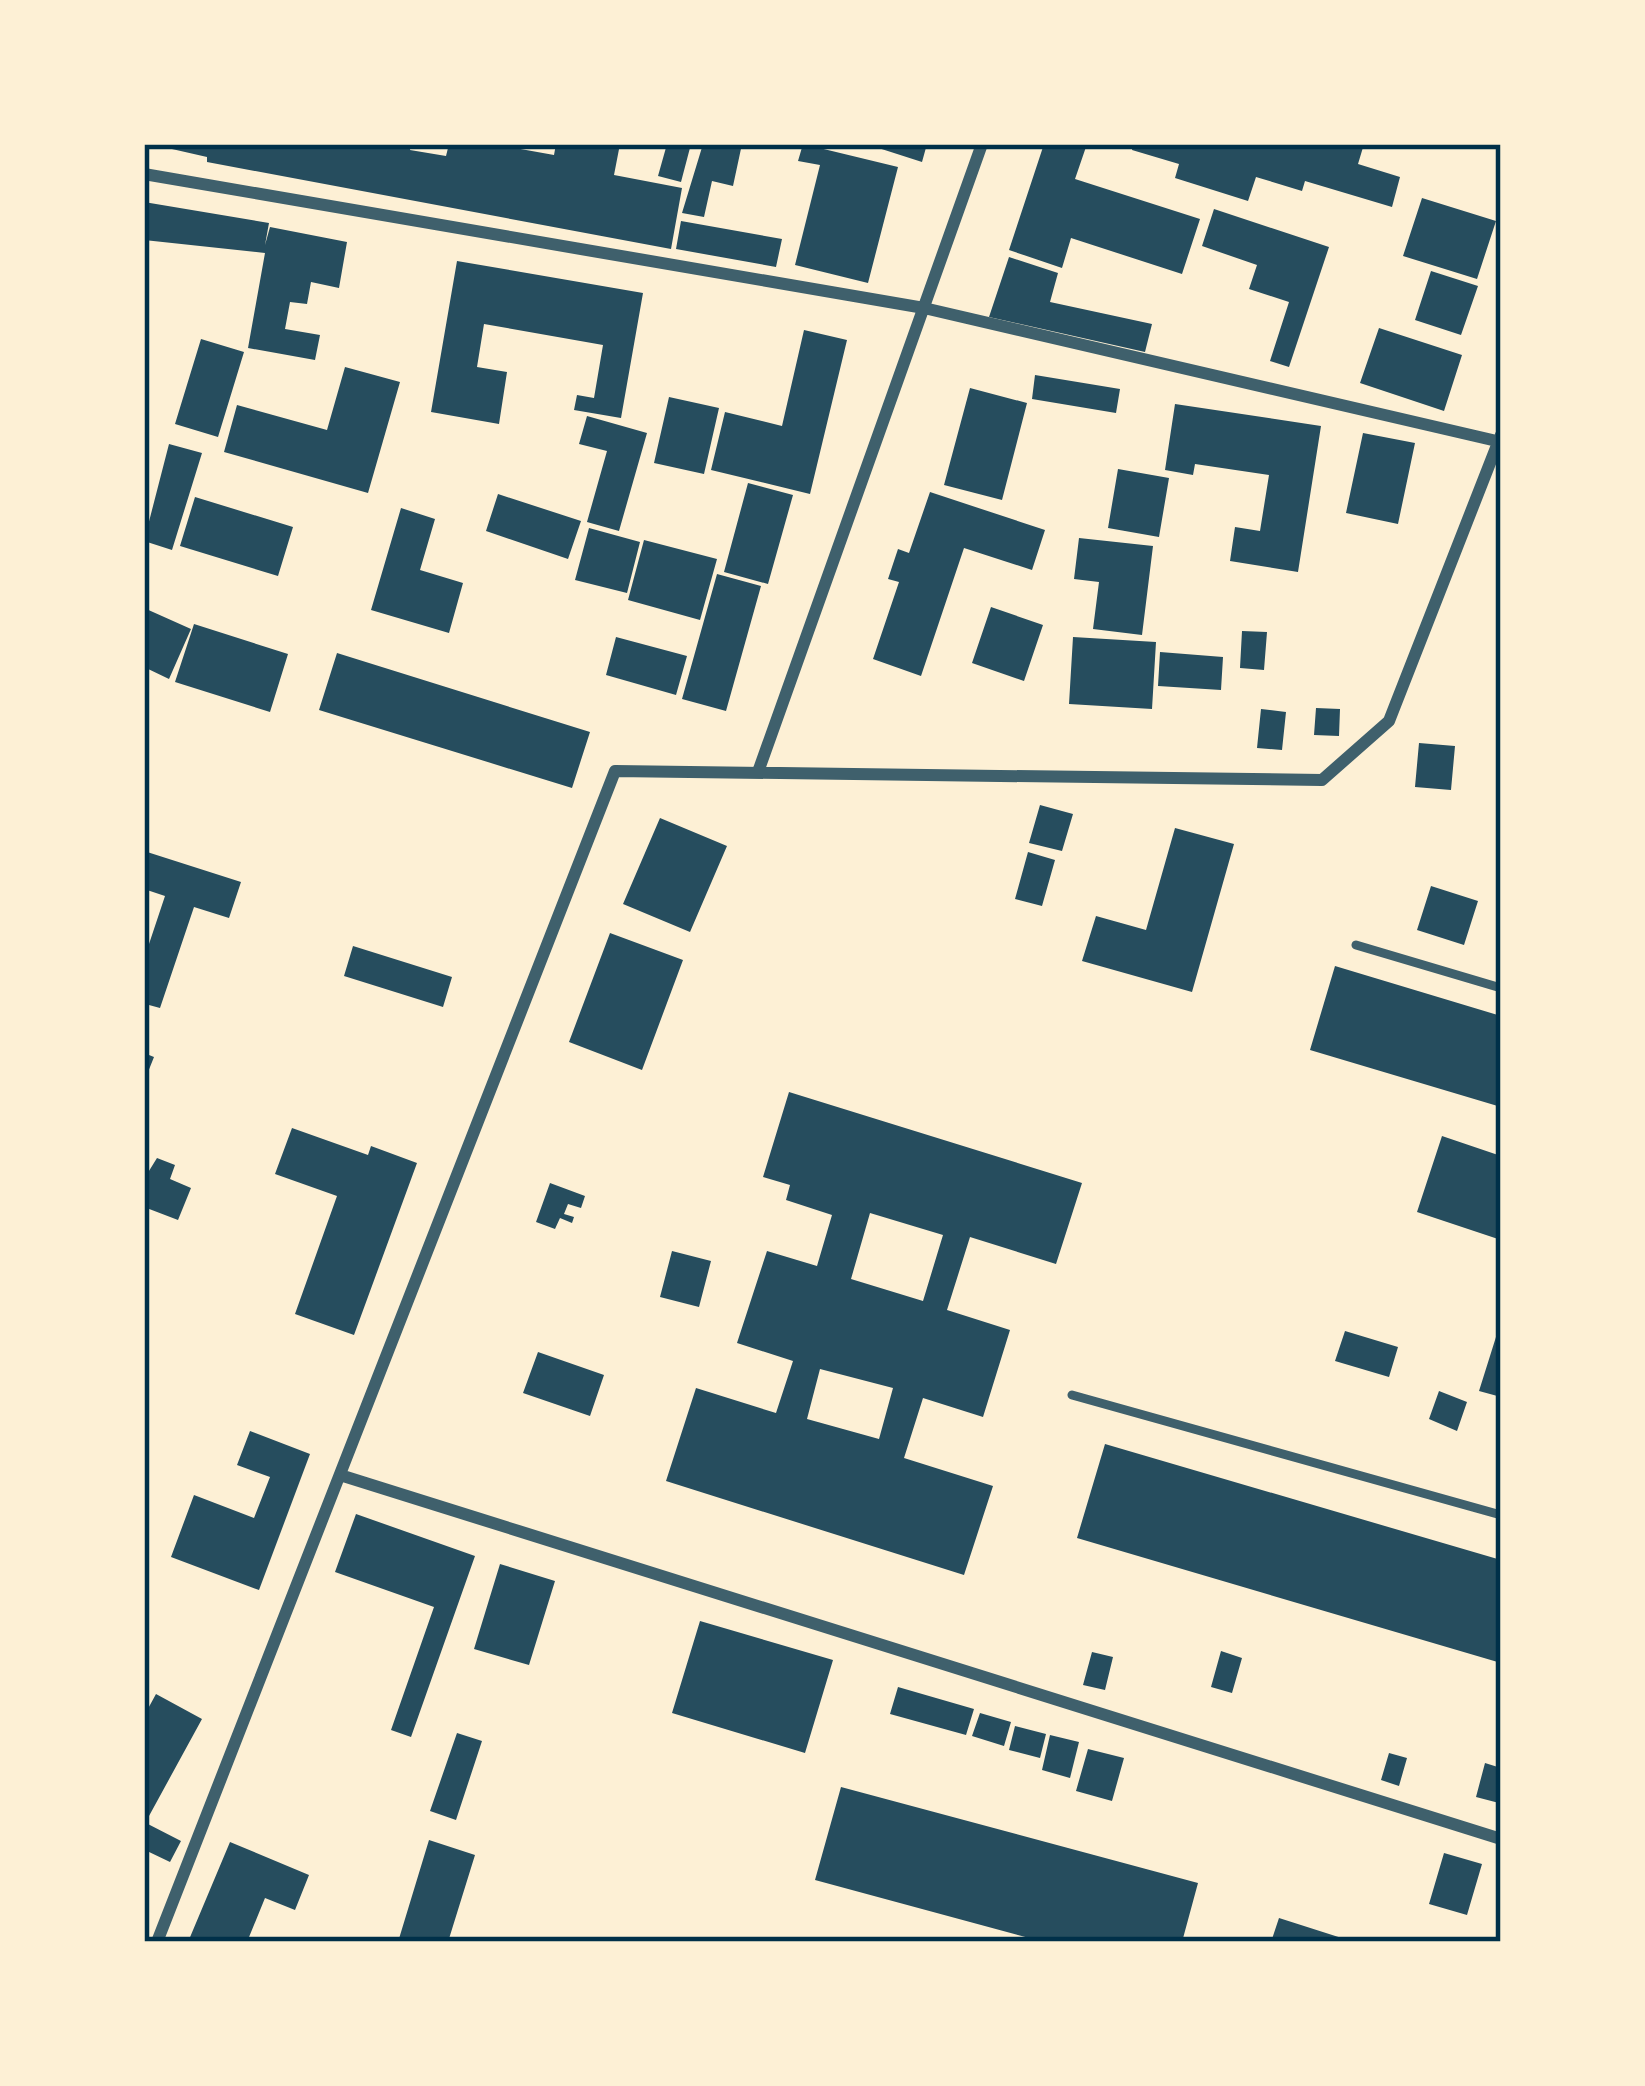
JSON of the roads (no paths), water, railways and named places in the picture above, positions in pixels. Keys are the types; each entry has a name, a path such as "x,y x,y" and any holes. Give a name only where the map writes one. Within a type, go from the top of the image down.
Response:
{"street":[{"path":"758,772 982,144"},
{"path":"144,174 924,308 1500,439 1389,721 1322,780 615,771 157,1942"},
{"path":"340,1475 1501,1839"}],"lane":[{"path":"1356,945 1501,988"},
{"path":"1072,1395 1501,1515"}]}
